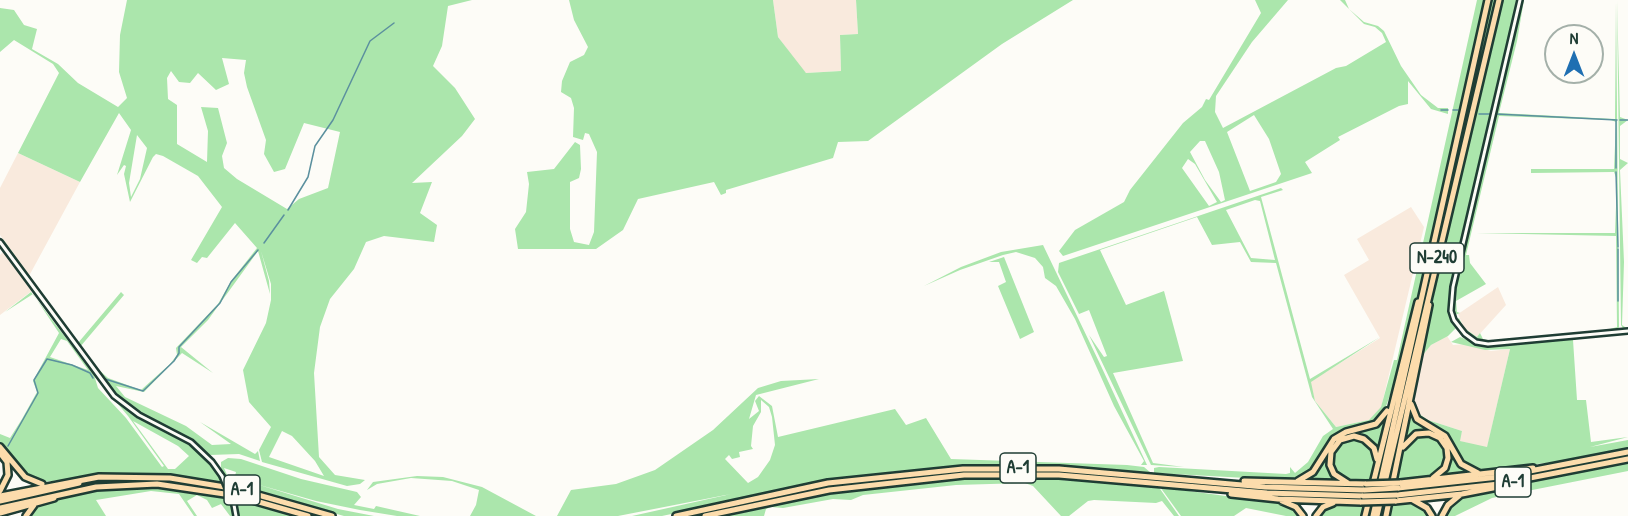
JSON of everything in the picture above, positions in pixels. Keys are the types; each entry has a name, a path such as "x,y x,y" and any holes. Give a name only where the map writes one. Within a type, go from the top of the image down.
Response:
{"highway":[{"name":"N-240","path":"1375,516 1488,0"},
{"name":"N-240","path":"1375,516 1498,0"},
{"path":"1365,516 1392,401 1430,259"},
{"path":"1386,516 1411,402 1435,268"},
{"path":"1292,483 1313,472 1337,436 1379,422 1392,401"},
{"path":"1411,402 1417,419 1445,436 1461,464 1483,474"},
{"path":"1316,516 1323,507 1364,493 1398,492 1427,481 1441,473 1447,464 1448,453 1440,438 1429,433 1416,434 1406,442 1399,456"},
{"path":"1377,464 1374,448 1364,439 1354,436 1340,440 1331,452 1330,465 1334,474 1364,493 1398,492 1424,505 1432,516"},
{"path":"0,447 25,477 46,485"},
{"name":"A-1","path":"1398,492 1470,482 1628,452"},
{"path":"0,453 7,462 8,475 0,491"},
{"name":"A-1","path":"1398,492 1514,482 1628,459"},
{"path":"1427,481 1552,467"},
{"name":"A-1","path":"676,516 828,483 963,469 1059,469 1364,493"},
{"name":"A-1","path":"705,516 829,490 964,476 1059,475 1214,489 1364,493"},
{"path":"0,496 46,485 99,477 150,477"},
{"name":"A-1","path":"0,501 81,483 150,477 218,484 332,516"},
{"path":"1197,480 1350,484"},
{"path":"1411,500 1462,494 1514,482"},
{"name":"A-1","path":"0,508 96,487 157,484 205,489 308,516"},
{"path":"0,513 96,487"},
{"path":"1214,489 1278,499 1337,502"},
{"path":"1442,516 1452,501 1462,494"},
{"path":"1278,499 1296,507 1303,516"},
{"path":"26,516 36,503"}],"street":[{"path":"1520,0 1453,287 1451,310 1454,320 1465,334 1476,342 1488,344 1628,331"},
{"path":"0,242 114,396 139,415 191,442 212,462 222,476 236,516"}],"shaded area":[{"path":"773,0 856,0 858,34 840,35 841,71 806,73 799,66 778,37"},
{"path":"18,153 80,182 29,276 0,235 0,188"},
{"path":"1411,207 1424,227 1381,408 1369,420 1336,427 1315,401 1310,382 1380,338 1344,275 1369,260 1357,239"},
{"path":"4,251 33,290 0,315 0,255"},
{"path":"1498,287 1506,305 1477,337 1464,328 1458,314"},
{"path":"1447,336 1453,345 1466,344 1491,351 1510,349 1487,448 1459,441 1462,431 1428,420 1415,411 1414,399 1422,356 1431,345"}],"green space":[{"path":"127,0 472,0 448,6 442,46 433,66 455,88 475,119 462,136 412,183 432,182 420,213 437,225 434,242 384,236 366,242 354,269 330,299 320,327 314,373 319,457 335,475 365,480 360,484 347,486 262,462 259,450 271,427 249,402 243,370 266,323 271,300 271,284 261,251 270,294 258,251 208,320 181,347 213,373 182,353 144,392 116,386 125,397 186,426 212,445 231,444 200,422 255,454 258,451 260,461 239,454 210,455 191,440 131,408 102,379 6,248 3,239 78,343 121,292 124,295 80,347 90,362 108,378 141,390 170,364 177,355 176,348 218,304 231,281 257,248 235,223 207,258 202,257 197,263 191,260 222,207 198,176 163,156 156,154 153,157 130,202 124,174 126,166 124,165 117,175 131,130 119,113 80,182 18,153 59,73 53,64 14,40 0,52 0,8 14,10 24,25 37,29 32,49 58,64 78,83 118,107 127,98 119,72 120,35","holes":["222,58 246,60 244,73 247,87 266,140 264,154 274,172 285,169 304,123 340,132 328,188 299,199 287,209 237,179 224,168 222,156 227,143 218,108 201,107 208,131 207,162 177,144 177,105 168,99 167,78 171,71 179,82 190,83 198,73 216,90 229,84","137,135 147,148 140,179 131,197 129,183","282,431 292,436 315,461 324,476 269,457"]},
{"path":"569,0 773,0 778,37 806,73 841,71 840,35 858,34 856,0 1073,0 1002,44 868,141 838,142 833,158 726,190 726,193 721,195 714,182 638,199 623,230 596,249 518,249 515,229 526,212 529,184 527,172 554,169 575,142 580,145 581,169 579,178 570,182 570,229 574,242 589,245 594,232 597,152 589,134 585,133 583,140 573,137 574,108 571,98 561,92 562,81 570,62 584,55 588,47 574,20"},
{"path":"1255,0 1288,0 1252,42 1216,96 1215,112 1223,128 1336,68 1346,66 1386,42 1382,33 1375,27 1364,24 1349,9 1364,22 1378,26 1384,31 1401,66 1421,95 1438,108 1448,108 1448,114 1431,109 1408,81 1408,104 1399,106 1338,137 1340,140 1305,162 1312,173 1063,256 1059,251 1075,230 1124,202 1130,190 1183,123 1202,107 1206,99 1209,100 1261,13","holes":["1254,115 1269,139 1281,174 1276,182 1250,191 1227,132","1200,141 1205,141 1219,172 1225,200 1221,202 1205,180 1190,152","1188,159 1195,164 1217,202 1209,206 1182,168"]},
{"path":"1477,0 1485,0 1419,292 1398,372 1383,415 1377,421 1363,427 1336,434 1311,471 1300,478 1283,480 1154,473 1154,468 1159,467 1286,474 1290,473 1290,467 1295,473 1308,462 1323,436 1333,429 1312,397 1276,263 1251,262 1240,242 1212,245 1197,217 1100,250 1126,305 1164,291 1183,361 1113,373 1153,463 1184,467 1151,465 1089,335 1104,357 1107,356 1089,310 1079,314 1058,272 1059,263 1281,188 1283,190 1261,197 1310,379 1380,337 1311,382 1315,401 1336,427 1369,420 1381,407 1394,360 1397,360","holes":["1255,200 1260,201 1275,260 1251,258 1226,210"]},
{"path":"1491,0 1496,0 1436,252 1437,244"},
{"path":"1503,0 1517,0 1450,293 1449,307 1456,328 1448,336 1431,345 1422,356 1435,289"},
{"path":"1521,0 1524,0 1517,41 1499,113 1615,119 1616,0 1619,327 1617,331 1507,342 1490,342 1471,337 1464,328 1477,337 1480,333 1483,339 1491,341 1603,331 1617,327 1616,236 1476,233 1615,233 1617,180 1614,172 1531,173 1531,169 1614,169 1616,122 1611,120 1499,116 1466,255 1469,255 1470,263 1486,284 1456,301 1457,312 1460,313 1455,315 1454,289"},
{"path":"1617,0 1620,117 1628,120 1620,126 1620,159 1628,163 1620,170 1624,262 1622,325 1628,329 1624,330 1621,325"},
{"path":"1043,245 1147,465 1141,465 1144,461 1114,406 1075,319 1056,286 1045,278 1043,267 1035,258 1016,252 1003,255 924,286 961,267 1001,252"},
{"path":"1004,257 1034,332 1020,339 998,286 1006,282 999,262 989,262"},
{"path":"31,292 33,294 5,312"},
{"path":"36,299 94,375 98,388 126,418 162,467 164,466 128,416 101,384 130,412 177,436 197,450 216,472 222,483 155,473 118,473 44,482 26,475 0,445 0,434 10,438 22,419 37,392 33,381 59,333","holes":["61,339 67,341 88,370 50,357","133,421 178,446 189,456 175,469 168,469"]},
{"path":"1601,335 1573,340 1577,400 1586,400 1591,442 1628,437 1590,447 1628,440 1628,449 1572,460 1476,471 1462,462 1445,433 1420,419 1415,411 1428,420 1462,431 1460,441 1487,447 1510,349 1485,350 1451,342 1460,337 1481,345 1495,346"},
{"path":"819,379 756,395 749,419 759,411 755,401 759,396 772,406 778,437 895,409 906,425 926,418 951,459 1127,465 1144,467 1151,473 995,465 897,471 788,489 662,516 632,516 731,494 618,516 557,516 571,490 616,484 655,470 713,430 758,388 781,381","holes":["761,400 769,407 775,445 770,460 758,477 748,483 725,459 729,455 732,459 740,457 739,452 753,449 751,446 753,426 761,412"]},
{"path":"1411,411 1414,418 1442,435 1462,466 1472,474 1438,478 1445,470 1449,449 1429,431 1414,433 1404,441"},
{"path":"1386,419 1378,452 1375,447 1352,435 1331,448 1333,474 1340,482 1303,481 1334,441 1348,433 1369,429"},
{"path":"1421,434 1436,438 1445,448 1446,458 1443,467 1429,477 1396,480 1404,448"},
{"path":"1355,439 1367,444 1373,451 1375,463 1371,481 1344,479 1333,467 1332,455 1340,443"},
{"path":"228,458 241,459 301,479 357,492 361,497 354,505 374,509 376,506 420,516 397,516 360,510 316,501 256,484 338,509 374,516 344,516 229,484 238,484 239,480 235,476 236,472 224,468 228,477 225,478 221,470 221,462"},
{"path":"1628,462 1628,471 1492,498 1455,516 1444,516 1457,499 1469,495"},
{"path":"417,476 443,477 482,487 536,516 470,516 476,505 479,490 452,481 411,478 377,484 367,490 373,482"},
{"path":"1013,477 1158,486 1179,516 1174,516 1162,501 1156,503 1094,500 1088,501 1069,516 1061,516 1033,486 1025,483 956,485 863,495 851,500 833,499 783,508 771,507 766,509 764,516 718,516 838,491 921,481"},
{"path":"161,487 228,497 234,516 230,516 221,504 212,508 207,500 197,495 187,501 197,516 194,516 179,494 151,491 96,500 106,516 28,516 32,510 44,503 72,495 109,489"},
{"path":"1160,487 1284,504 1293,508 1300,516 1286,516 1246,508 1234,516 1181,516"},
{"path":"234,498 300,516 239,516"},
{"path":"1390,503 1415,504 1425,509 1430,516 1388,516"},
{"path":"1365,504 1362,516 1318,516 1332,505"}],"waterway":[{"path":"288,210 308,177 315,146 333,120 370,41 394,23"},
{"path":"1441,110 1448,110"},
{"path":"1453,110 1458,110"},
{"path":"1479,114 1492,114"},
{"path":"1496,114 1617,120"},
{"path":"1620,120 1628,120"},
{"path":"1616,121 1616,168"},
{"path":"1616,172 1618,247"},
{"path":"264,243 284,215"},
{"path":"1618,249 1618,301"},
{"path":"102,378 143,391 174,361 179,353 179,347 220,303 231,282 258,250"},
{"path":"8,446 38,393 34,380 47,359 72,365 90,373 93,378"}]}
